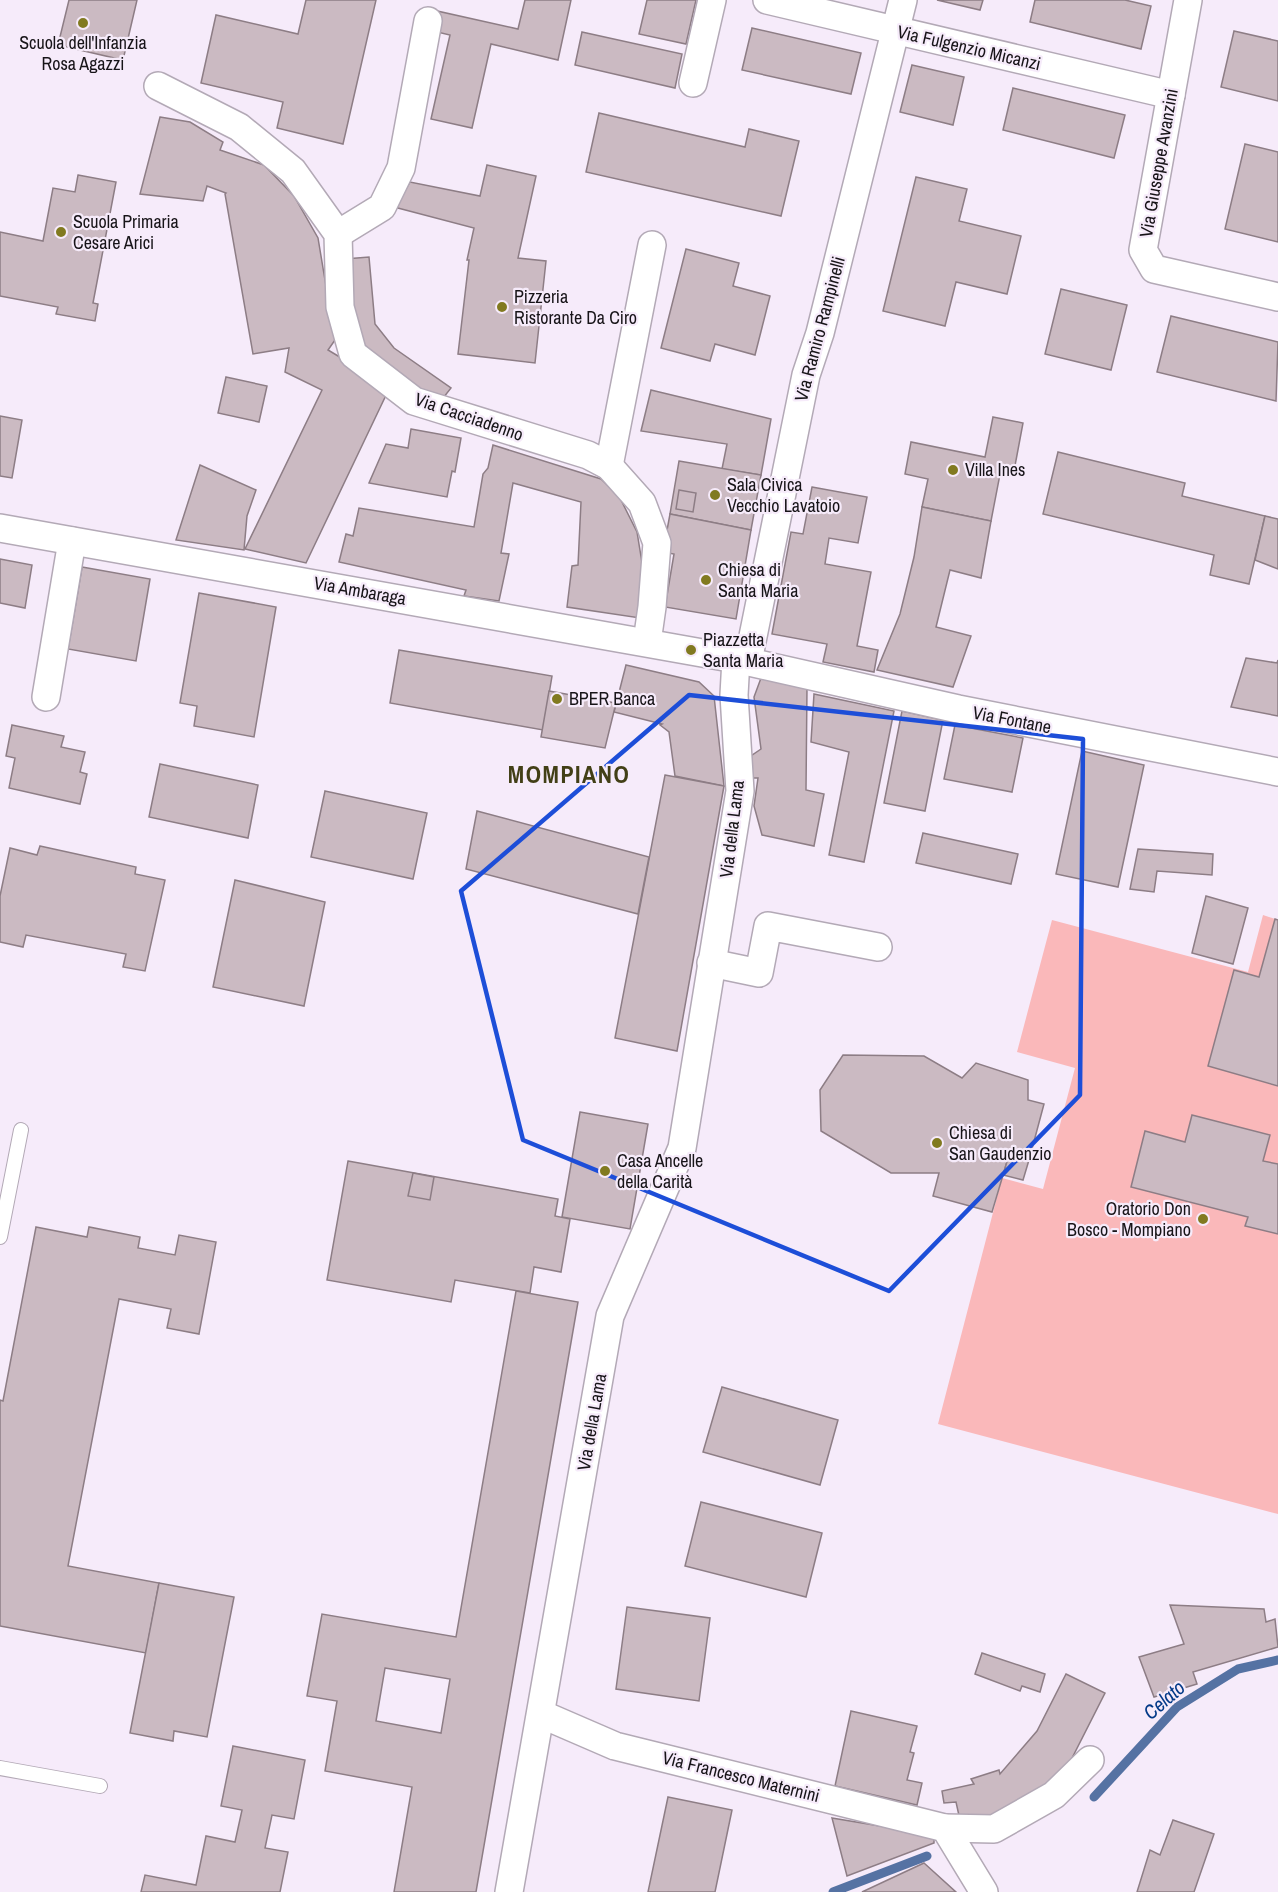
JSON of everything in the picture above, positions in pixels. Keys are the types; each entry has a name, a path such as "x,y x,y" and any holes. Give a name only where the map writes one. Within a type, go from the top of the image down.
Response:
{"street":[{"path":"693,83 712,0"},
{"name":"Via Fulgenzio Micanzi","path":"767,0 1171,95"},
{"name":"Via Ramiro Rampinelli","path":"742,660 806,375 820,333 903,0"},
{"name":"Via Giuseppe Avanzini","path":"1188,0 1143,250 1154,269 1278,297"},
{"path":"158,86 239,127 293,171 338,234 382,207 400,168 428,21"},
{"name":"Via Cacciadenno","path":"338,234 340,307 352,354 414,401 588,456 609,466 642,503 657,543 647,642"},
{"path":"609,466 652,245"},
{"name":"Via Ambaraga","path":"0,528 647,642"},
{"path":"46,697 72,541"},
{"path":"647,642 742,660"},
{"name":"Via Fontane","path":"742,660 958,709 1278,772"},
{"name":"Via della Lama","path":"509,1892 610,1316 682,1149 740,791 734,695 742,660"},
{"path":"711,963 759,973 768,926 878,947"},
{"name":"Via Francesco Maternini","path":"541,1714 615,1746 945,1828 994,1829 1054,1795 1090,1760"},
{"path":"945,1828 984,1892"}],"lane":[{"path":"0,1237 21,1130"},
{"path":"0,1768 100,1786"}],"highlighted area":[{"path":"689,695 1083,739 1080,1095 889,1291 523,1140 461,891"}],"shaded area":[{"path":"1263,915 1278,920 1278,1514 938,1424 1002,1178 1043,1189 1075,1068 1017,1052 1052,920 1248,972"}],"building":[{"path":"69,0 137,0 123,60 58,45"},
{"path":"306,0 376,0 343,144 277,128 283,102 201,83 216,15 298,34"},
{"path":"525,0 571,0 558,60 491,44 472,128 431,119 450,35 433,31 437,11 518,29"},
{"path":"647,0 696,0 686,44 639,34"},
{"path":"937,0 983,0 980,10"},
{"path":"1035,0 1125,0 1151,6 1141,49 1030,22"},
{"path":"752,28 861,53 851,94 742,70"},
{"path":"1234,31 1278,41 1278,101 1221,87"},
{"path":"582,32 682,54 675,88 575,65"},
{"path":"912,65 964,77 953,125 900,112"},
{"path":"1013,88 1125,115 1114,158 1003,130"},
{"path":"599,113 745,147 749,129 799,141 781,216 586,172"},
{"path":"160,117 190,122 223,142 220,150 264,165 294,196 318,238 335,340 328,350 388,391 306,563 245,549 322,390 285,372 289,348 253,354 226,193 207,186 203,201 140,194"},
{"path":"1245,144 1278,152 1278,242 1225,229"},
{"path":"487,165 536,176 518,258 546,261 535,363 458,354 469,260 467,260 474,228 394,207 410,182 480,196"},
{"path":"78,175 116,182 93,303 98,304 95,321 56,314 58,307 0,296 0,232 43,241 53,188 75,192"},
{"path":"916,177 967,189 959,221 1021,236 1007,294 956,282 945,326 883,311"},
{"path":"686,249 739,263 733,286 770,296 755,355 715,344 710,361 661,348"},
{"path":"369,257 375,324 394,348 451,388 440,402 379,363 351,328 345,259"},
{"path":"1061,289 1127,305 1111,370 1045,354"},
{"path":"1171,316 1278,342 1276,401 1157,372"},
{"path":"226,377 267,386 259,422 218,413"},
{"path":"651,390 771,419 761,475 722,469 727,444 641,431"},
{"path":"0,416 22,420 12,478 0,476"},
{"name":"Villa Ines","path":"993,417 1023,423 1014,471 1001,469 991,521 922,507 928,479 905,474 911,442 985,457"},
{"path":"411,429 461,438 455,472 452,471 447,497 369,483 386,444 408,448"},
{"path":"493,445 601,479 619,496 637,532 644,575 640,618 567,607 572,566 578,565 581,502 513,483 501,553 509,554 499,601 464,596 466,590 339,562 346,534 353,536 359,508 474,527 483,474 488,468"},
{"path":"1058,452 1185,483 1182,496 1265,516 1249,584 1210,575 1214,555 1043,514"},
{"name":"Sala Civica Vecchio Lavatoio","path":"679,461 761,475 751,530 670,514"},
{"path":"200,465 256,490 247,516 244,550 176,540"},
{"path":"812,487 867,497 858,543 829,538 825,564 871,572 857,646 878,650 874,672 823,662 827,644 772,634 791,532 803,534"},
{"path":"679,490 696,493 693,512 676,509"},
{"path":"922,507 991,521 981,578 950,570 936,627 971,636 953,687 877,670 900,614 914,557"},
{"name":"Chiesa di Santa Maria","path":"670,514 751,530 736,619 665,607 674,554 663,552"},
{"path":"1265,516 1278,519 1278,569 1255,560"},
{"path":"0,559 32,565 25,608 0,603"},
{"path":"82,567 150,579 136,661 68,649"},
{"path":"199,593 276,607 254,737 194,726 197,706 180,703"},
{"path":"399,650 552,676 543,730 390,703"},
{"path":"1246,658 1277,663 1278,660 1278,716 1231,707"},
{"path":"626,665 699,682 714,696 724,786 675,776 669,732 660,725 662,724 614,712"},
{"path":"761,678 807,687 806,790 824,794 814,846 762,835 754,806 758,778 749,778 748,758 761,749 754,697"},
{"path":"549,691 616,703 605,748 541,737"},
{"path":"814,694 894,711 864,862 829,855 849,752 811,742"},
{"path":"902,711 943,720 925,811 884,803"},
{"path":"12,725 64,736 61,747 85,752 80,772 87,774 80,804 9,788 15,758 6,756"},
{"path":"955,725 1023,738 1012,792 944,779"},
{"path":"1082,751 1144,765 1118,887 1056,874"},
{"path":"160,764 258,785 248,838 149,817"},
{"path":"665,775 724,786 677,1051 615,1038"},
{"path":"325,791 427,813 413,879 311,857"},
{"path":"477,811 649,857 638,914 466,869"},
{"path":"923,833 1018,854 1011,884 916,863"},
{"path":"40,846 136,867 135,874 165,880 145,971 123,967 126,954 26,935 23,947 0,942 0,896 10,848 37,855"},
{"path":"1138,849 1213,854 1212,875 1157,871 1154,892 1130,889"},
{"path":"235,880 325,902 304,1006 213,987"},
{"path":"1206,896 1248,908 1233,964 1192,953"},
{"path":"1275,919 1278,920 1278,1086 1208,1066 1234,970 1259,977"},
{"name":"Chiesa di San Gaudenzio","path":"843,1055 924,1056 962,1078 976,1063 1028,1080 1028,1100 1044,1104 1029,1160 1009,1155 992,1212 933,1196 939,1173 891,1173 821,1131 820,1090"},
{"name":"Casa Ancelle della Carità","path":"580,1112 648,1124 630,1229 562,1217"},
{"path":"1192,1115 1270,1135 1263,1161 1278,1164 1278,1234 1245,1226 1248,1217 1131,1187 1145,1131 1185,1142"},
{"path":"1009,1155 1029,1160 1023,1180 1003,1175"},
{"path":"348,1161 558,1199 555,1216 570,1219 561,1272 534,1267 530,1293 455,1280 451,1302 327,1280"},
{"path":"413,1173 434,1177 430,1200 408,1196"},
{"path":"36,1227 87,1237 89,1227 140,1237 138,1248 175,1255 179,1235 216,1242 199,1334 167,1328 171,1309 119,1299 68,1566 159,1583 146,1653 0,1626 0,1400 3,1401"},
{"path":"516,1291 578,1302 476,1892 394,1892 412,1787 325,1771 337,1701 307,1696 322,1614 456,1637","holes":["385,1668 450,1679 441,1733 376,1721"]},
{"path":"722,1387 838,1420 820,1485 703,1452"},
{"path":"701,1502 822,1533 806,1597 685,1566"},
{"path":"159,1583 234,1597 207,1737 174,1731 173,1741 130,1733"},
{"path":"1170,1605 1264,1609 1266,1622 1275,1619 1278,1647 1193,1672 1197,1684 1154,1697 1139,1657 1184,1644"},
{"path":"627,1607 710,1618 699,1701 616,1689"},
{"path":"982,1653 1045,1674 1040,1692 1022,1686 1020,1691 975,1674"},
{"path":"1066,1674 1105,1693 1069,1764 1030,1798 997,1816 985,1815 960,1820 956,1802 944,1803 942,1791 974,1784 971,1779 999,1770 1000,1774 1037,1731"},
{"path":"851,1711 917,1726 910,1752 914,1753 907,1780 922,1783 917,1805 835,1786"},
{"path":"233,1746 305,1760 294,1819 272,1815 265,1848 288,1852 280,1892 141,1892 145,1875 196,1885 206,1836 235,1842 242,1810 221,1806"},
{"path":"668,1797 732,1810 715,1892 648,1892"},
{"path":"832,1818 934,1835 934,1843 847,1876"},
{"path":"1173,1820 1214,1834 1194,1892 1137,1892 1150,1850 1160,1855"},
{"path":"924,1863 956,1892 862,1892"}],"waterway":[{"name":"Celato","path":"1094,1797 1177,1707 1238,1669 1278,1660"},
{"name":"Celato","path":"833,1892 927,1856"}],"place":[{"name":"Scuola dell'Infanzia Rosa Agazzi","path":"83,23"},
{"name":"Scuola Primaria Cesare Arici","path":"61,232"},
{"name":"Pizzeria Ristorante Da Ciro","path":"502,307"},
{"name":"Villa Ines","path":"953,470"},
{"name":"Sala Civica Vecchio Lavatoio","path":"715,495"},
{"name":"Chiesa di Santa Maria","path":"706,580"},
{"name":"Piazzetta Santa Maria","path":"691,650"},
{"name":"BPER Banca","path":"557,699"},
{"name":"Chiesa di San Gaudenzio","path":"937,1143"},
{"name":"Casa Ancelle della Carità","path":"605,1171"},
{"name":"Oratorio Don Bosco - Mompiano","path":"1203,1219"}],"district":[{"name":"MOMPIANO","path":"569,775"}]}
